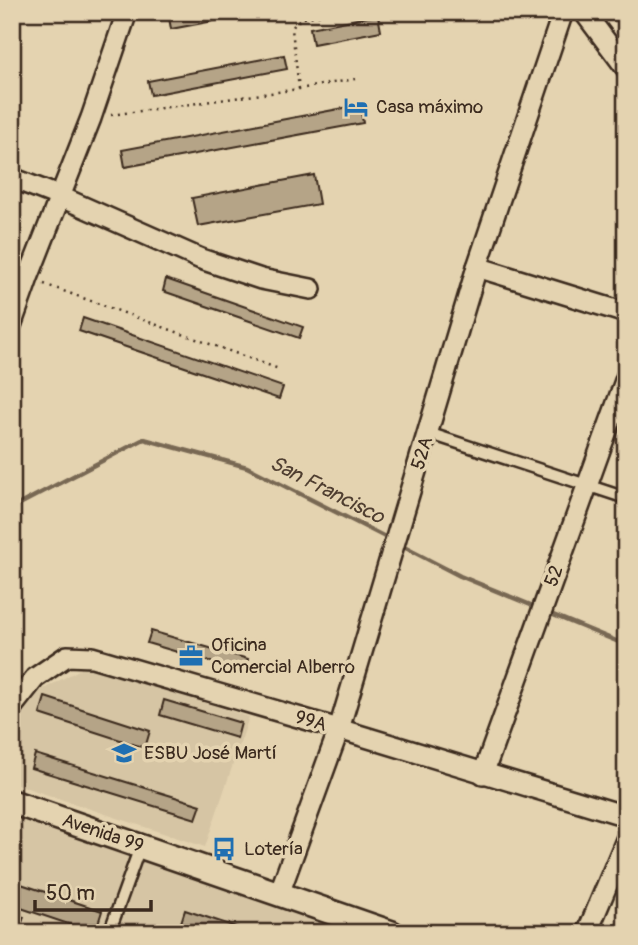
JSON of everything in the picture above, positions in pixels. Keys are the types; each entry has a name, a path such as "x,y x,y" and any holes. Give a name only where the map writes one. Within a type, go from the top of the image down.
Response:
{"street":[{"path":"12,323 91,118 127,12"},
{"name":"52A","path":"279,894 339,729 477,267 563,12"},
{"path":"584,12 626,68"},
{"path":"12,178 201,259 261,279 311,289"},
{"path":"477,267 626,313"},
{"name":"52","path":"483,774 626,378"},
{"name":"99A","path":"12,707 35,678 67,656 92,657 626,816"},
{"name":"Avenida 99","path":"12,802 383,931"},
{"path":"587,933 626,840"}],"lane":[{"path":"428,433 626,498"},
{"path":"109,933 141,846"}],"path":[{"path":"299,89 292,29 299,19 320,15 322,12"},
{"path":"91,118 355,79"},
{"path":"28,278 279,369"}],"shaded area":[{"name":"ESBU José Martí","path":"90,664 249,717 205,847 12,783 12,724 40,691"},
{"path":"12,813 160,866 353,933 12,933"}],"building":[{"path":"168,12 261,12 171,29"},
{"path":"378,15 381,31 313,44 310,28"},
{"path":"284,55 287,69 151,95 148,81"},
{"path":"360,105 363,123 125,167 122,150"},
{"path":"314,175 319,204 198,226 192,198"},
{"path":"166,279 303,327 299,338 163,291"},
{"path":"83,318 283,387 279,399 79,331"},
{"path":"151,631 248,659 245,672 147,643"},
{"path":"45,697 150,731 145,748 40,714"},
{"path":"164,700 241,723 237,738 160,715"},
{"path":"35,754 201,805 196,819 31,768"},
{"path":"12,881 102,911 95,933 12,905"},
{"path":"185,910 251,933 190,933 179,929"},
{"path":"12,913 24,917 18,933 12,933"}],"waterway":[{"name":"San Francisco","path":"12,508 144,439 247,467 389,539"},
{"name":"San Francisco","path":"400,545 460,576 538,608"},
{"name":"San Francisco","path":"546,612 626,645"}],"place":[{"name":"Casa máximo","path":"356,107"},
{"name":"Oficina Comercial Alberro","path":"191,656"},
{"name":"ESBU José Martí","path":"124,753"},
{"name":"Lotería","path":"224,849"}]}
